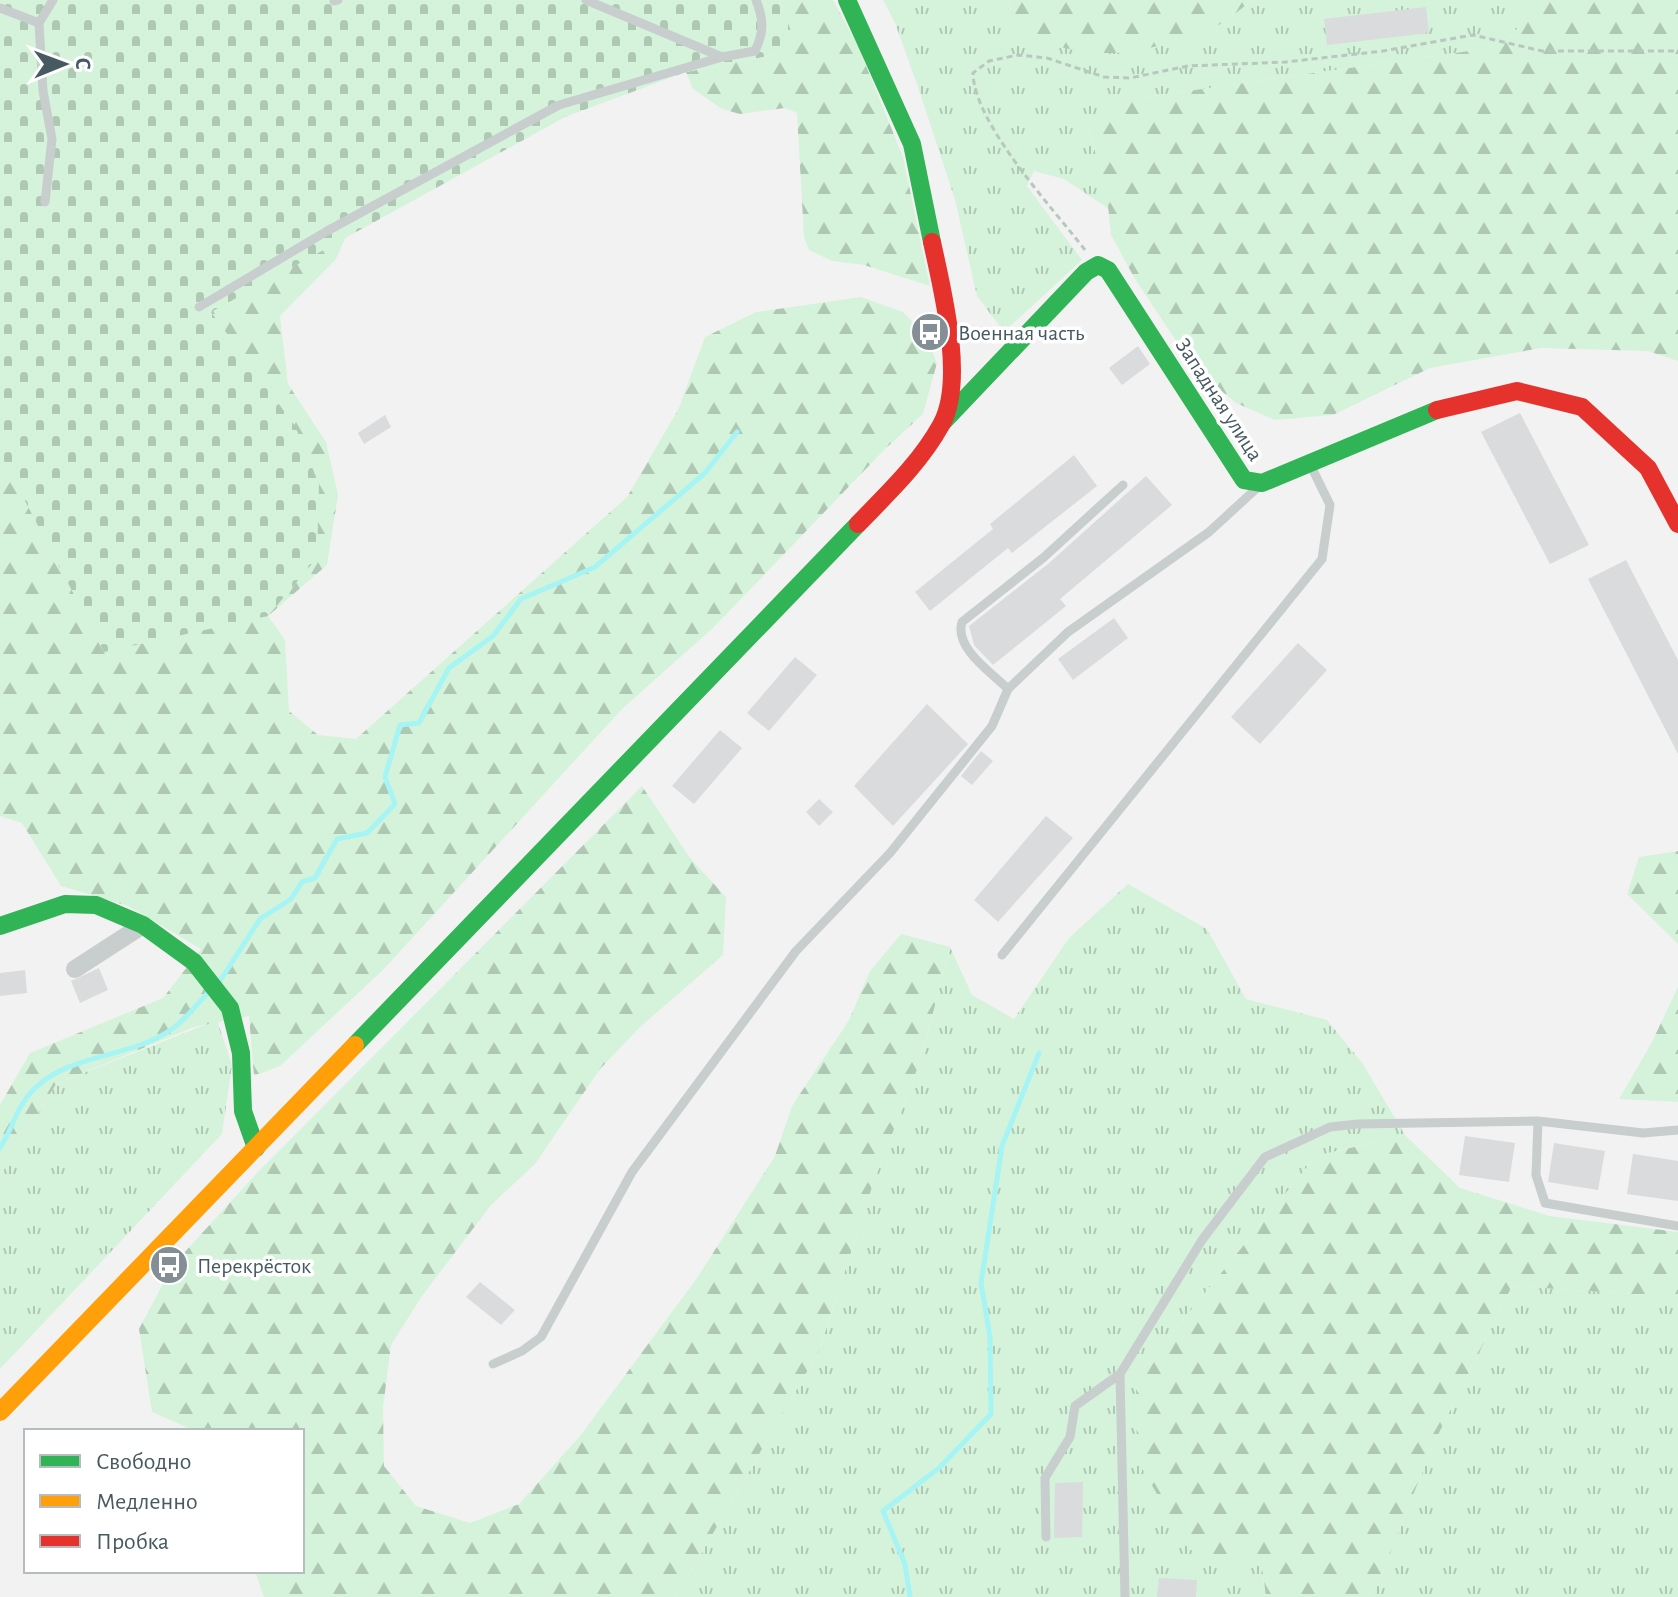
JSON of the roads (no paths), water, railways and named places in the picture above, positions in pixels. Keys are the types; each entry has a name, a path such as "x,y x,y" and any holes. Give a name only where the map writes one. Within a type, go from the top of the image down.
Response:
{"street":[{"path":"0,1412 906,475 943,422 951,376 951,331 912,144 847,0"},
{"name":"Западная улица","path":"943,422 1086,272 1098,265 1108,270 1244,480 1262,483 1430,412 1517,391 1582,407 1648,468 1678,524"},
{"path":"0,926 65,904 96,905 143,925 194,962 230,1008 241,1053 243,1111 256,1148"},
{"path":"75,969 143,925"}],"lane":[{"path":"45,202 52,139 43,91 39,23 53,0"},
{"path":"586,0 722,57"},
{"path":"199,307 327,231 559,105 722,57 755,51 763,35 756,0"},
{"path":"0,8 39,23"},
{"path":"1002,955 1322,559 1330,505 1310,462"},
{"path":"493,1364 522,1351 541,1337 632,1172 796,951 890,853 992,726 1008,689 1068,632 1209,532 1262,483"},
{"path":"1008,689 963,643 959,633 962,622 1043,558 1123,485"},
{"path":"1538,1121 1536,1175 1545,1203 1678,1226"},
{"path":"1046,1537 1045,1478 1070,1437 1075,1406 1120,1374 1202,1240 1265,1157 1330,1127 1538,1121 1643,1133 1678,1130"},
{"path":"1120,1374 1125,1597"}],"waterway":[{"path":"220,981 260,919 291,899 302,882 315,878 337,839 367,833 395,804 385,777 400,725 419,723 449,668 493,636 521,599 595,567 705,473 737,432"},
{"path":"0,1148 27,1097 48,1078 82,1062 156,1038 177,1025 207,994"},
{"path":"910,1597 905,1564 883,1511 939,1468 991,1414 990,1337 981,1283 1002,1146 1039,1053"}],"place":[{"name":"Военная часть","path":"930,332"},
{"name":"Перекрёсток","path":"169,1265"}]}
